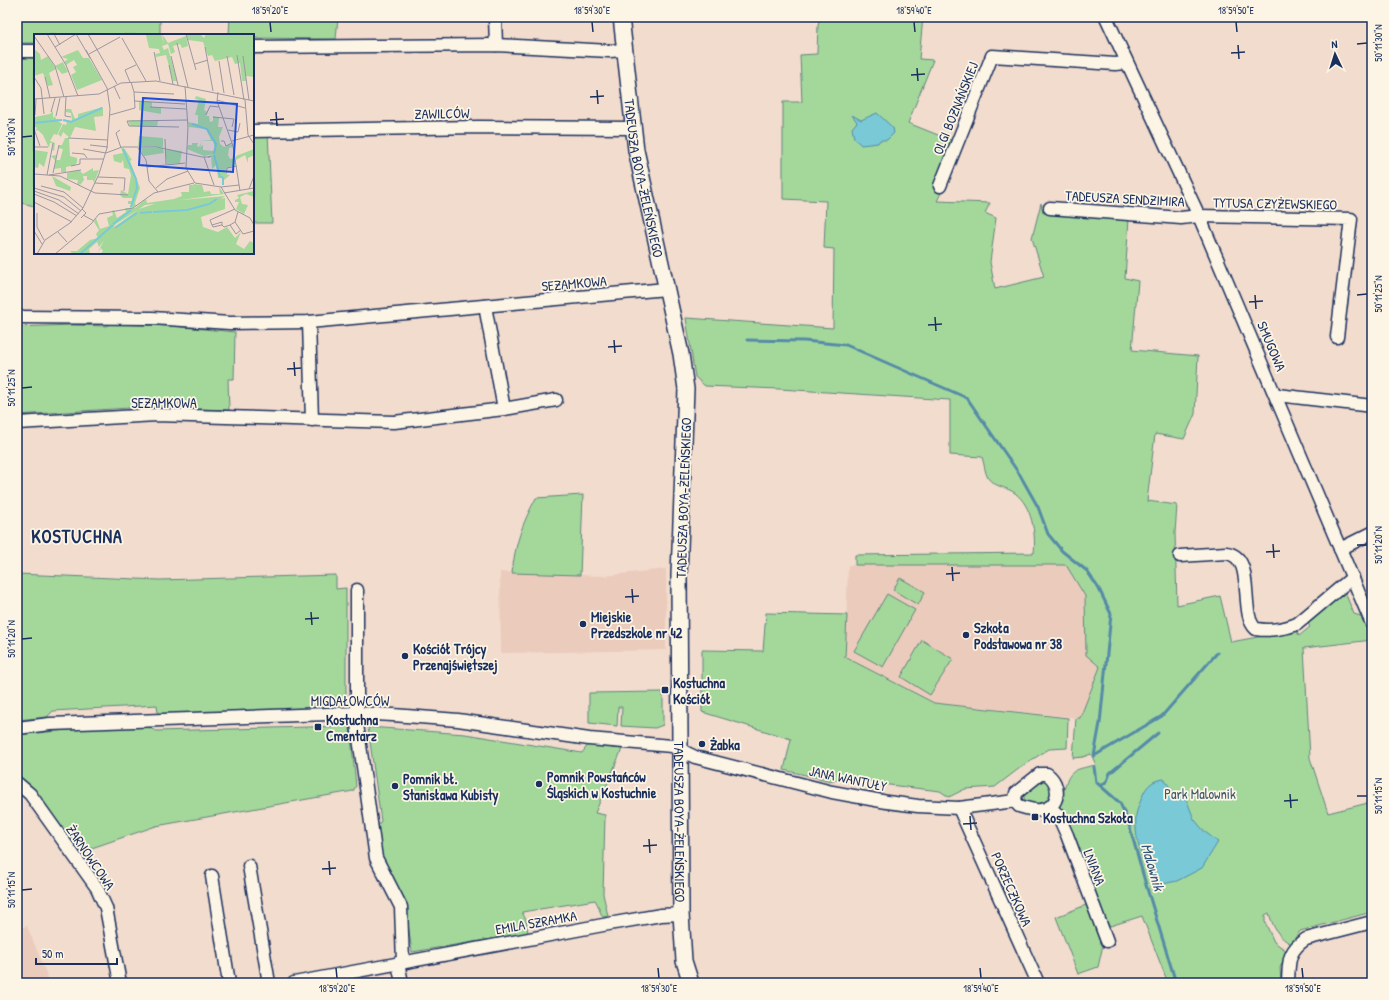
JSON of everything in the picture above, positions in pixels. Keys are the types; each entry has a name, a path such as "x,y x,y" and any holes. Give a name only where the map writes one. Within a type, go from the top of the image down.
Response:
{"street":[{"path":"495,17 496,45"},
{"name":"TADEUSZA BOYA-ŻELEŃSKIEGO","path":"620,17 632,128 643,187 681,354 686,389 679,575 681,914 684,961 691,983"},
{"name":"SMUGOWA","path":"1106,17 1200,216 1277,395 1372,624"},
{"path":"254,47 496,45 624,50"},
{"path":"17,51 34,51"},
{"name":"OLGI BOZNAŃSKIEJ","path":"940,186 992,56 1115,64 1127,63"},
{"name":"ZAWILCÓW","path":"254,131 478,127 632,128"},
{"name":"TADEUSZA SENDZIMIRA","path":"1050,208 1181,218 1200,216"},
{"name":"TYTUSA CZYŻEWSKIEGO","path":"1200,216 1351,219 1337,337"},
{"name":"SEZAMKOWA","path":"17,317 152,318 230,324 309,322 666,289"},
{"path":"485,306 504,409"},
{"path":"309,322 312,420"},
{"path":"1277,395 1372,406"},
{"name":"SEZAMKOWA","path":"17,423 156,415 394,422 504,409 556,400"},
{"path":"1340,549 1372,533"},
{"path":"1180,556 1226,553 1232,554 1236,557 1245,576 1250,621 1256,629 1263,630 1290,627 1298,624 1353,577"},
{"path":"357,590 356,713 376,858 401,907 400,962 402,983"},
{"name":"MIGDAŁOWCÓW","path":"17,728 50,724 356,713 458,720 589,739 658,744 672,746 680,750"},
{"name":"JANA WANTUŁY","path":"680,750 695,758 832,792 918,806 959,808 1015,801"},
{"path":"1040,774 1047,774 1054,781 1058,794 1050,807 1036,810 1019,806 1015,801 1015,795 1018,790 1040,774"},
{"name":"ŻARNOWCOWA","path":"17,783 30,794 97,888 106,908 120,983"},
{"name":"LNIANA","path":"1050,807 1058,815 1067,835 1107,941"},
{"name":"PORZECZKOWA","path":"959,808 1038,983"},
{"path":"249,866 269,983"},
{"path":"212,876 229,983"},
{"name":"EMILA SZRAMKA","path":"294,983 400,962 661,915 681,914"},
{"path":"1288,983 1290,956 1298,944 1306,939 1372,922"}],"shaded area":[{"name":"Szkoła Podstawowa nr 38","path":"848,565 1066,565 1085,596 1086,655 1100,667 1080,718 934,703 845,657"},
{"name":"Miejskie Przedszkole nr 42","path":"666,569 666,650 501,653 500,572 603,576"},
{"path":"27,926 50,983 17,983 17,929"}],"green space":[{"path":"17,17 160,17 160,34 34,34 34,43 17,43"},
{"path":"230,17 338,17 336,39 254,38 254,34 229,34"},
{"name":"Park Malownik","path":"820,17 923,17 919,59 933,60 908,123 953,141 934,186 943,189 937,201 990,203 985,213 996,218 990,262 995,289 1044,277 1032,238 1041,203 1043,213 1129,218 1125,278 1138,281 1132,350 1198,356 1195,414 1184,439 1155,434 1147,501 1177,505 1175,533 1177,605 1220,596 1231,642 1296,630 1299,636 1310,627 1308,623 1344,590 1354,614 1364,617 1372,640 1304,648 1310,758 1328,813 1372,802 1372,912 1300,931 1291,944 1286,941 1277,931 1272,923 1269,913 1265,915 1265,922 1274,942 1287,951 1280,968 1281,983 1168,983 1142,916 1107,927 1098,967 1078,974 1056,917 1096,901 1056,808 1060,802 1067,780 1073,772 1082,768 1096,765 1091,754 1073,758 1076,718 1080,718 1100,667 1086,655 1085,596 1066,565 855,565 855,555 1034,553 1032,520 1021,498 1012,491 997,485 988,478 982,457 950,455 950,400 780,389 705,386 695,377 686,318 833,328 834,249 824,248 826,201 783,199 783,102 802,102 800,55 817,54 818,25"},
{"path":"34,55 34,206 17,202 17,56"},
{"path":"254,132 268,132 272,223 254,223"},
{"path":"110,324 172,326 235,332 234,379 228,379 229,410 144,407 17,415 17,327 73,325 106,326"},
{"path":"583,495 580,575 512,573 520,534 536,498"},
{"path":"17,574 160,580 336,575 336,589 346,588 346,707 158,714 157,705 53,711 47,717 17,720"},
{"path":"900,578 925,592 918,605 893,590"},
{"path":"887,594 915,610 883,667 854,651"},
{"path":"766,613 847,615 845,657 934,703 1068,718 1067,748 1049,749 1025,764 995,787 965,789 949,797 940,791 881,784 852,777 831,781 784,770 791,739 702,712 702,650 763,651"},
{"path":"922,640 953,659 930,695 901,677"},
{"path":"663,692 663,725 655,728 621,726 622,707 618,707 617,726 589,723 589,693"},
{"path":"145,726 156,731 348,726 350,727 356,786 353,791 156,826 77,853 17,777 17,735 67,730"},
{"path":"368,727 465,734 582,753 588,745 622,749 595,813 605,815 603,894 608,916 603,917 595,900 522,912 526,920 528,933 412,952 405,902 382,859 376,828 381,821"},
{"path":"1042,779 1047,780 1054,796 1042,805 1026,803 1022,792"}],"water":[{"path":"877,113 893,128 894,133 887,140 880,140 878,143 861,145 854,138 852,128 857,122 852,115 861,120"},
{"path":"1164,779 1174,793 1187,801 1194,819 1204,831 1218,842 1202,868 1177,881 1158,885 1148,870 1138,843 1136,834 1136,815 1145,790 1153,782"}],"waterway":[{"path":"747,340 804,341 846,345 967,398 1020,475 1038,507 1048,534 1062,551 1087,571 1099,589 1111,614 1100,723 1094,756"},
{"name":"Malownik","path":"1094,756 1162,716 1217,653"},
{"path":"1101,786 1107,781 1110,773 1158,733"},
{"name":"Malownik","path":"1094,767 1096,782 1120,803 1128,821 1176,983"}],"place":[{"name":"Miejskie Przedszkole nr 42","path":"583,624"},
{"name":"Szkoła Podstawowa nr 38","path":"966,635"},
{"name":"Kościół Trójcy Przenajświętszej","path":"405,656"},
{"name":"Kostuchna Kościół","path":"665,690"},
{"name":"Kostuchna Cmentarz","path":"318,727"},
{"name":"Żabka","path":"702,744"},
{"name":"Pomnik Powstańców Śląskich w Kostuchnie","path":"539,784"},
{"name":"Pomnik bł. Stanisława Kubisty","path":"395,786"},
{"name":"Kostuchna Szkoła","path":"1035,817"}],"district":[{"name":"KOSTUCHNA","path":"77,536"}]}
